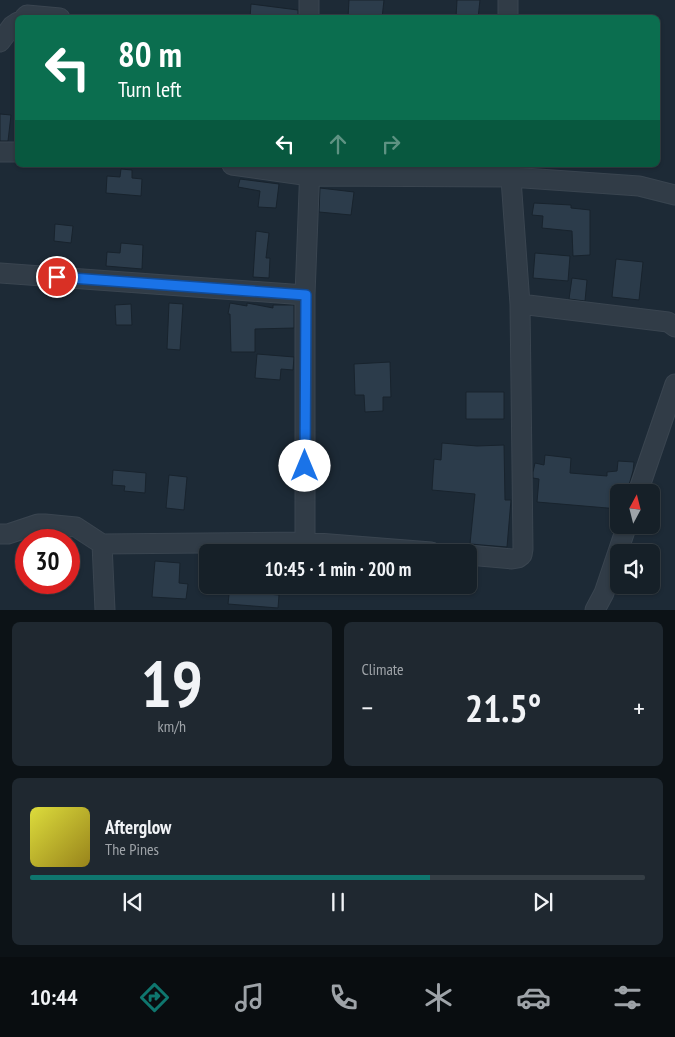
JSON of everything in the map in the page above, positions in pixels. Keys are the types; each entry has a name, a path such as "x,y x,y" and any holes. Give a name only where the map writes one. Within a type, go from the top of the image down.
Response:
{"street":[{"path":"309,0 309,15"},
{"path":"508,0 508,15"},
{"path":"0,42 15,24"},
{"path":"0,152 15,152"},
{"path":"263,167 310,170 510,171 639,186 675,195"},
{"path":"305,542 306,295 310,170"},
{"path":"477,557 512,559 522,555 523,549 520,304 510,171"},
{"path":"0,273 306,295"},
{"path":"520,304 668,322 675,327"},
{"path":"641,484 675,384"},
{"path":"0,534 8,534 38,524 45,524 76,528 102,544 305,542 330,544"},
{"path":"595,610 604,593 624,534"},
{"path":"102,544 105,610"}],"building":[{"path":"349,0 384,0 382,15 348,15"},
{"path":"457,0 480,0 478,15 456,15"},
{"path":"251,4 298,10 298,15 250,15"},
{"path":"0,114 11,115 8,141 0,141"},
{"path":"121,169 132,170 132,178 142,179 141,196 106,193 107,176 120,177"},
{"path":"240,179 279,184 276,208 258,207 260,191 238,187"},
{"path":"320,188 354,192 351,215 319,212"},
{"path":"534,203 571,205 571,208 590,210 590,255 573,256 572,231 542,228 543,216 532,215"},
{"path":"55,224 73,226 71,243 54,241"},
{"path":"256,231 269,233 266,258 270,258 269,278 253,277"},
{"path":"121,243 143,245 142,269 106,266 107,252 120,253"},
{"path":"535,253 570,256 568,281 533,278"},
{"path":"616,259 643,262 639,300 612,297"},
{"path":"572,278 587,280 585,301 569,299"},
{"path":"169,303 183,304 180,350 167,349"},
{"path":"230,303 247,306 247,303 273,308 273,305 294,305 294,328 255,329 255,352 231,352 230,314 228,314"},
{"path":"131,304 132,325 116,325 115,305"},
{"path":"257,354 294,357 293,370 281,369 280,380 255,378"},
{"path":"390,362 391,397 383,397 383,411 365,412 364,395 355,395 354,364"},
{"path":"466,392 504,392 504,419 466,419"},
{"path":"442,443 477,446 504,445 505,500 511,500 507,547 470,544 475,494 432,490 434,459 441,460"},
{"path":"545,455 571,458 570,473 607,476 607,472 617,471 618,461 634,462 629,484 610,484 610,508 537,502 539,479 533,478 533,472 535,463 544,465"},
{"path":"113,470 146,473 145,493 124,491 125,486 112,485"},
{"path":"169,475 187,477 184,510 166,508"},
{"path":"155,561 180,563 179,583 188,584 186,599 152,597"},
{"path":"229,594 279,595 278,608 228,604"}],"route":[{"path":"57,277 306,295 305,466"}]}
